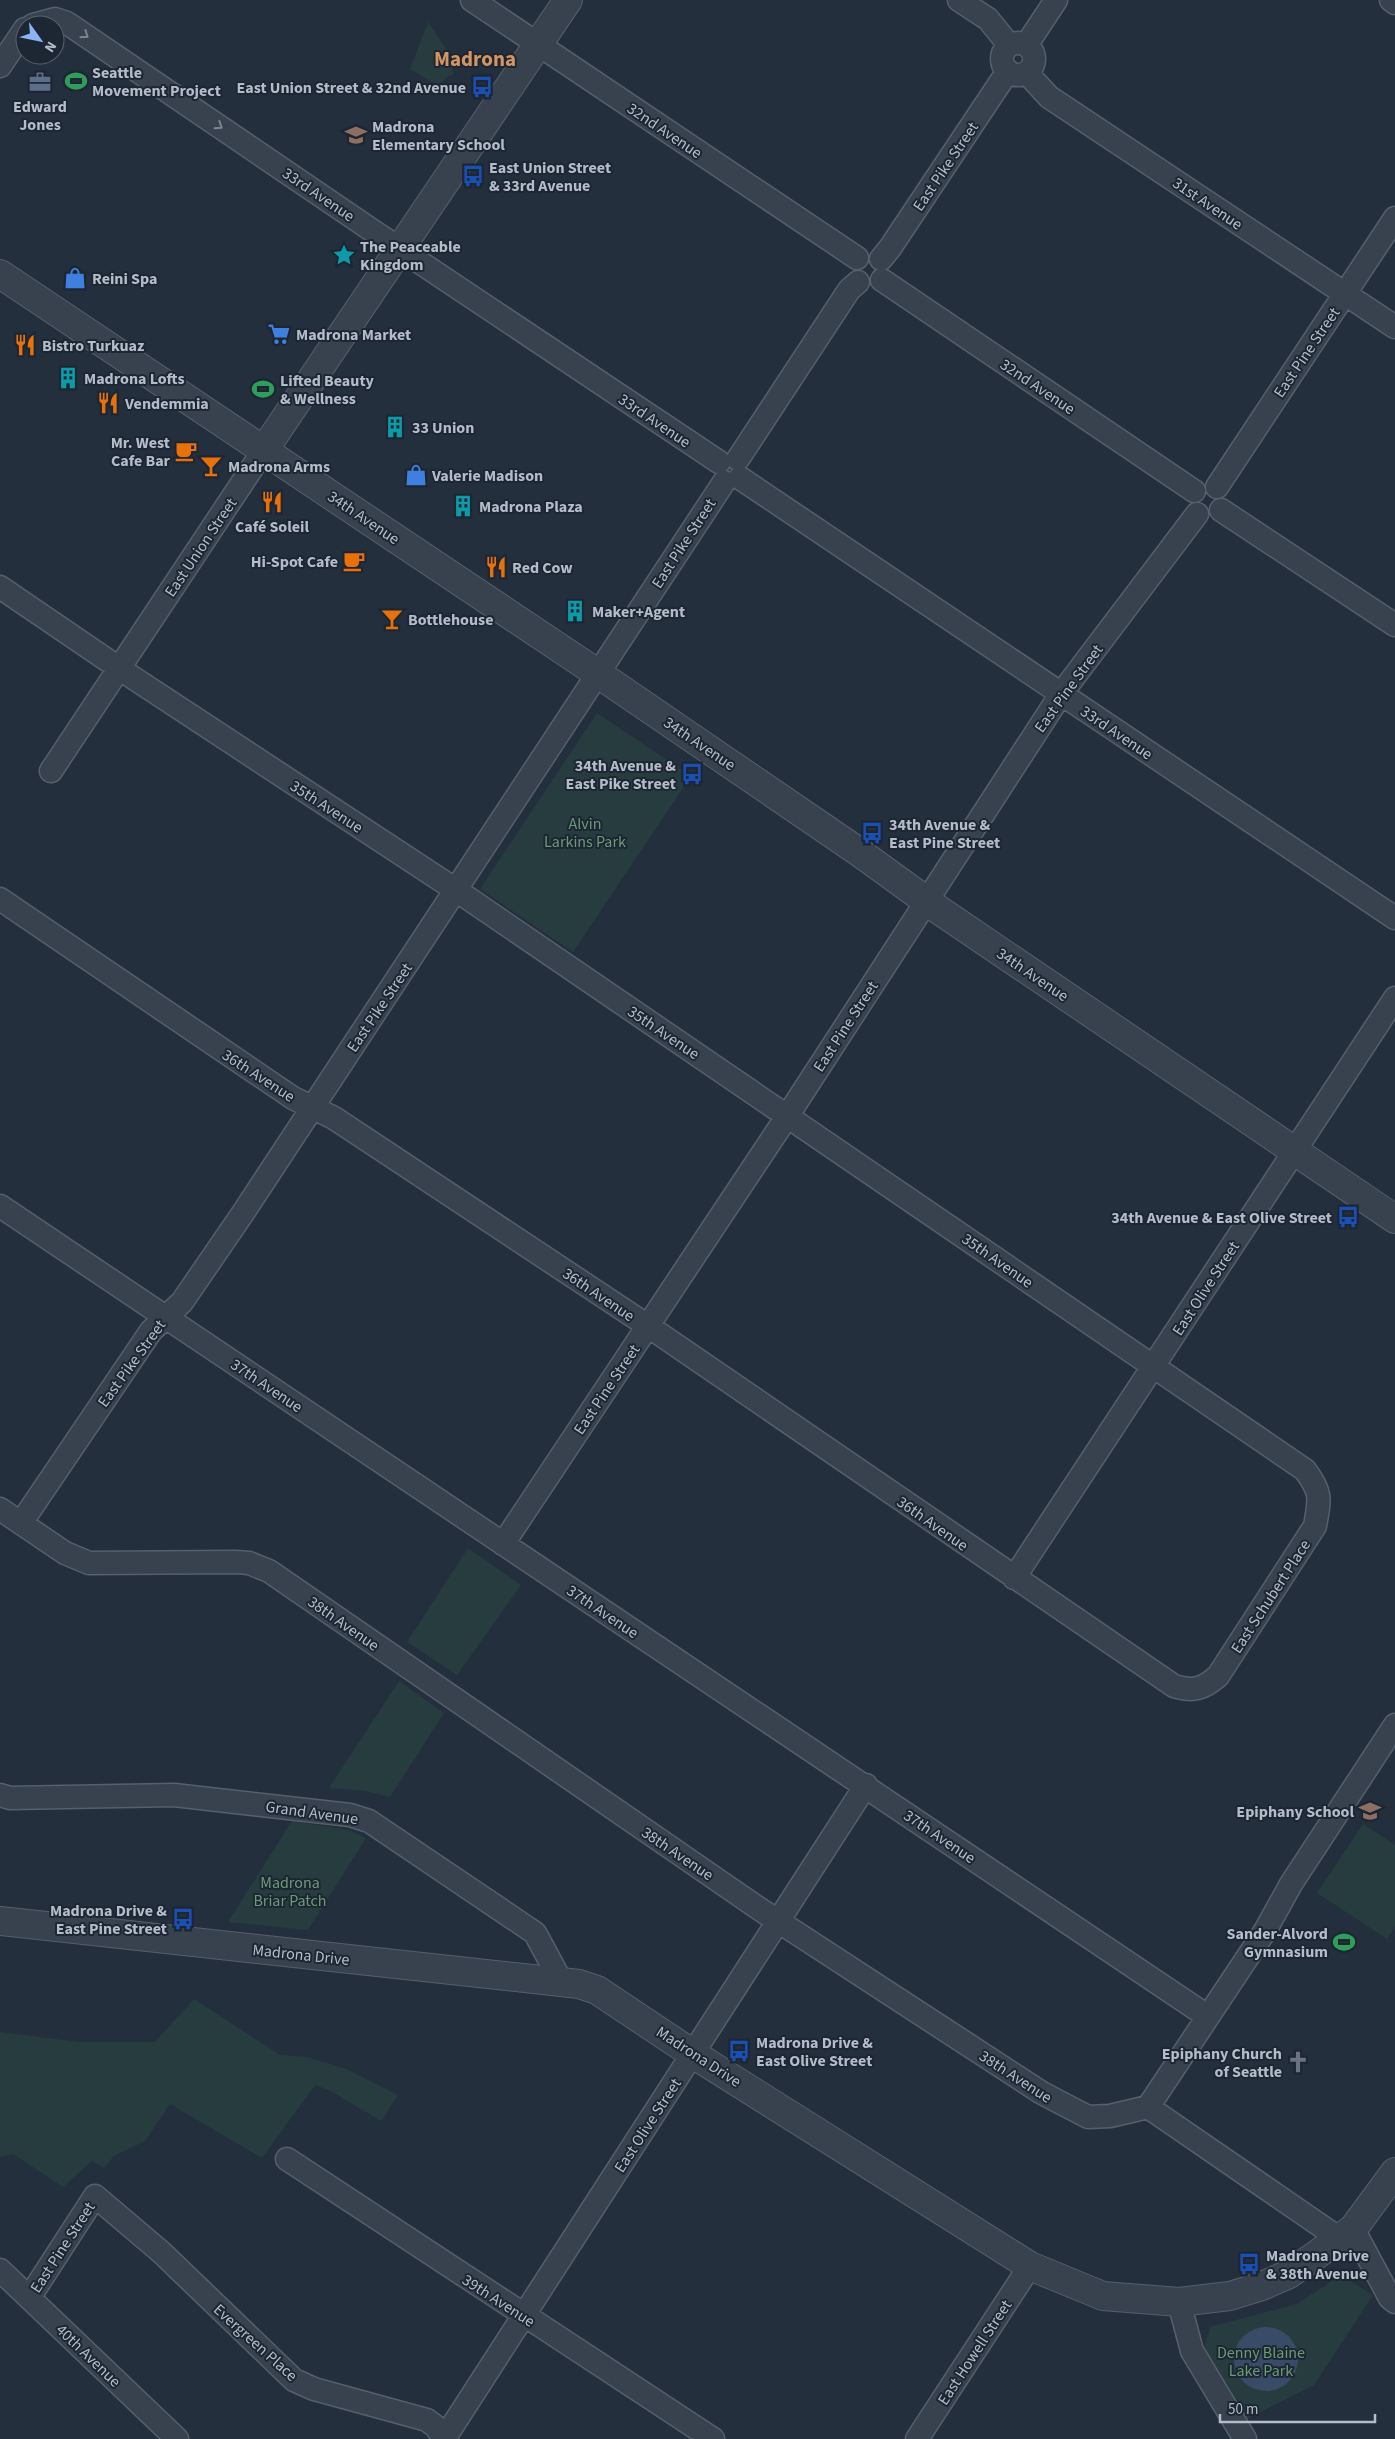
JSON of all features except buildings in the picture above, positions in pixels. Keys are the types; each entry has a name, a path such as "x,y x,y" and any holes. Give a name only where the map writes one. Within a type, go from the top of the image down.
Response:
{"street":[{"name":"32nd Avenue","path":"472,0 858,258"},
{"name":"East Union Street","path":"51,771 264,450 568,0"},
{"path":"959,0 988,19 1018,45 1056,0"},
{"path":"1391,0 1395,3"},
{"name":"33rd Avenue","path":"65,22 1395,918"},
{"name":"East Pike Street","path":"881,270 890,248 1017,72 1035,62 1033,51 1018,45"},
{"path":"0,66 15,47"},
{"name":"31st Avenue","path":"1017,72 1049,97 1395,327"},
{"name":"East Pine Street","path":"1216,487 1395,218"},
{"path":"870,254 881,270 870,286 858,282 852,269 858,258 870,254"},
{"name":"32nd Avenue","path":"881,270 1194,491"},
{"name":"34th Avenue","path":"0,274 598,673 859,852 926,901 1395,1219"},
{"name":"East Pike Street","path":"21,1523 151,1331 182,1302 456,890 849,290 858,282"},
{"path":"1208,484 1216,487 1224,498 1221,510 1210,517 1198,514 1191,503 1194,491 1202,485 1208,484"},
{"path":"1221,510 1395,625"},
{"name":"East Pine Street","path":"503,1544 788,1115 1061,694 1198,514"},
{"name":"35th Avenue","path":"0,587 119,668 456,890 788,1115 1305,1470 1318,1488"},
{"name":"36th Avenue","path":"0,899 293,1098 334,1118 648,1326 1174,1686 1196,1690"},
{"name":"East Olive Street","path":"1014,1578 1395,998"},
{"name":"37th Avenue","path":"0,1206 866,1785 1207,2016"},
{"name":"East Schubert Place","path":"1196,1690 1207,1685 1218,1676 1315,1526 1318,1488"},
{"name":"38th Avenue","path":"0,1509 65,1553 89,1563 236,1562 269,1571 596,1798 779,1921 1066,2107 1088,2117 1110,2116 1148,2107"},
{"path":"1395,1725 1291,1884 1265,1931 1148,2107 1346,2234 1390,2298 1395,2302"},
{"name":"East Olive Street","path":"444,2439 866,1785"},
{"name":"Grand Avenue","path":"0,1795 10,1798 174,1795 356,1817 369,1821 535,1933 562,1983"},
{"name":"Madrona Drive","path":"0,1921 562,1983 597,1990 693,2054 1030,2266 1103,2296 1179,2302 1230,2296 1262,2286 1289,2274 1346,2234 1395,2172"},
{"name":"39th Avenue","path":"287,2159 713,2439"},
{"name":"East Pine Street","path":"29,2298 95,2196"},
{"name":"Evergreen Place","path":"95,2196 161,2252 277,2366 294,2380 314,2389 427,2420 444,2439"},
{"name":"East Howell Street","path":"917,2439 1030,2266"},
{"name":"40th Avenue","path":"0,2270 178,2439"},
{"path":"1179,2302 1192,2351 1245,2439"}],"green space":[{"path":"428,22 445,47 454,74 446,78 438,86 410,69"},
{"name":"Alvin Larkins Park","path":"597,713 691,776 573,952 480,889"},
{"path":"468,1548 521,1585 457,1675 407,1642"},
{"path":"399,1681 444,1713 390,1797 365,1791 329,1788"},
{"name":"Madrona Briar Patch","path":"292,1821 349,1830 366,1838 308,1930 228,1922"},
{"path":"1363,1824 1395,1845 1395,1927 1387,1939 1317,1893"},
{"path":"194,1999 280,2055 307,2057 346,2069 398,2095 381,2121 331,2091 315,2085 262,2158 170,2104 145,2141 114,2156 104,2168 92,2161 63,2187 13,2154 0,2157 0,2032 80,2042 155,2042"},
{"name":"Denny Blaine Lake Park","path":"1341,2275 1373,2295 1314,2385 1245,2420 1201,2357 1210,2327 1297,2304"}],"water":[{"path":"1260,2327 1272,2327 1289,2336 1296,2347 1298,2359 1296,2371 1289,2382 1272,2391 1260,2391 1248,2386 1239,2377 1234,2365 1234,2353 1239,2341 1248,2332"}],"place":[{"name":"Seattle Movement Project","path":"76,81"},
{"name":"Edward Jones","path":"40,82"},
{"name":"East Union Street & 32nd Avenue","path":"482,87"},
{"name":"Madrona Elementary School","path":"356,135"},
{"name":"East Union Street & 33rd Avenue","path":"473,176"},
{"name":"The Peaceable Kingdom","path":"344,255"},
{"name":"Reini Spa","path":"75,278"},
{"name":"Madrona Market","path":"279,334"},
{"name":"Bistro Turkuaz","path":"25,345"},
{"name":"Madrona Lofts","path":"68,378"},
{"name":"Lifted Beauty & Wellness","path":"263,389"},
{"name":"Vendemmia","path":"108,403"},
{"name":"33 Union","path":"395,427"},
{"name":"Mr. West Cafe Bar","path":"186,451"},
{"name":"Madrona Arms","path":"211,466"},
{"name":"Valerie Madison","path":"416,475"},
{"name":"Café Soleil","path":"272,502"},
{"name":"Madrona Plaza","path":"463,506"},
{"name":"Hi-Spot Cafe","path":"354,561"},
{"name":"Red Cow","path":"496,567"},
{"name":"Maker+Agent","path":"575,611"},
{"name":"Bottlehouse","path":"392,619"},
{"name":"34th Avenue & East Pike Street","path":"692,774"},
{"name":"34th Avenue & East Pine Street","path":"872,833"},
{"name":"34th Avenue & East Olive Street","path":"1348,1217"},
{"name":"Epiphany School","path":"1370,1811"},
{"name":"Madrona Drive & East Pine Street","path":"183,1919"},
{"name":"Sander-Alvord Gymnasium","path":"1344,1942"},
{"name":"Madrona Drive & East Olive Street","path":"739,2051"},
{"name":"Epiphany Church of Seattle","path":"1298,2062"},
{"name":"Madrona Drive & 38th Avenue","path":"1249,2264"}],"district":[{"name":"Madrona","path":"475,59"}]}
